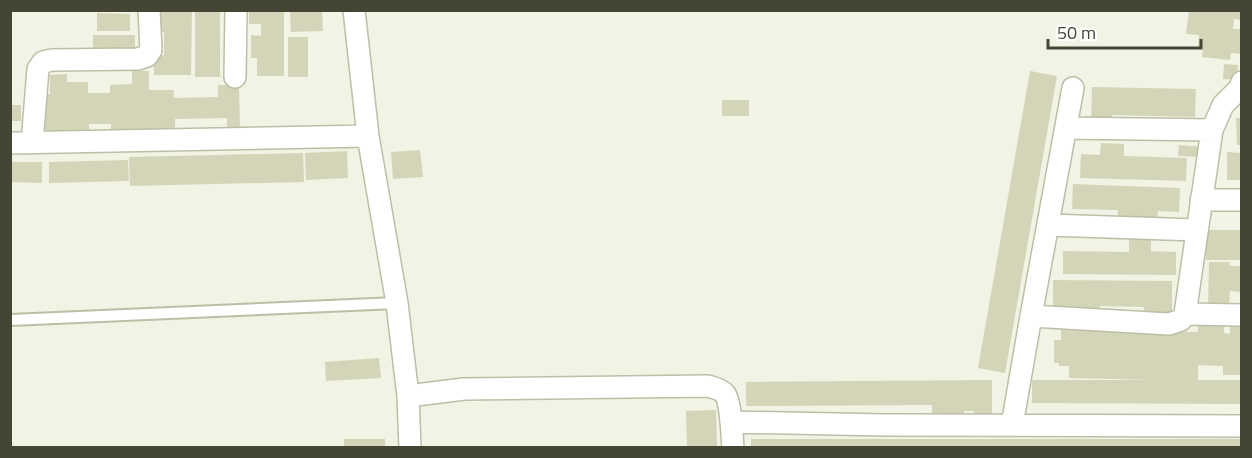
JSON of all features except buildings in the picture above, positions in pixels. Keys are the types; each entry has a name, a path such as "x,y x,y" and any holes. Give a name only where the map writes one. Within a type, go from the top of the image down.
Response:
{"street":[{"path":"32,143 38,69 43,62 138,59 147,56 151,50 149,10"},
{"path":"235,77 236,10"},
{"path":"354,10 368,136 397,303 408,396 410,447"},
{"path":"1030,316 1169,324 1181,320 1185,314 1212,130 1223,105 1240,88 1242,82"},
{"path":"1012,425 1030,316 1074,88"},
{"path":"1066,128 1212,130"},
{"path":"10,143 368,136"},
{"path":"1202,200 1242,200"},
{"path":"1049,225 1197,230"},
{"path":"1185,314 1242,315"},
{"path":"408,396 464,389 708,386 726,395 733,447"},
{"path":"731,422 1242,426"}],"lane":[{"path":"10,320 397,303"}]}
